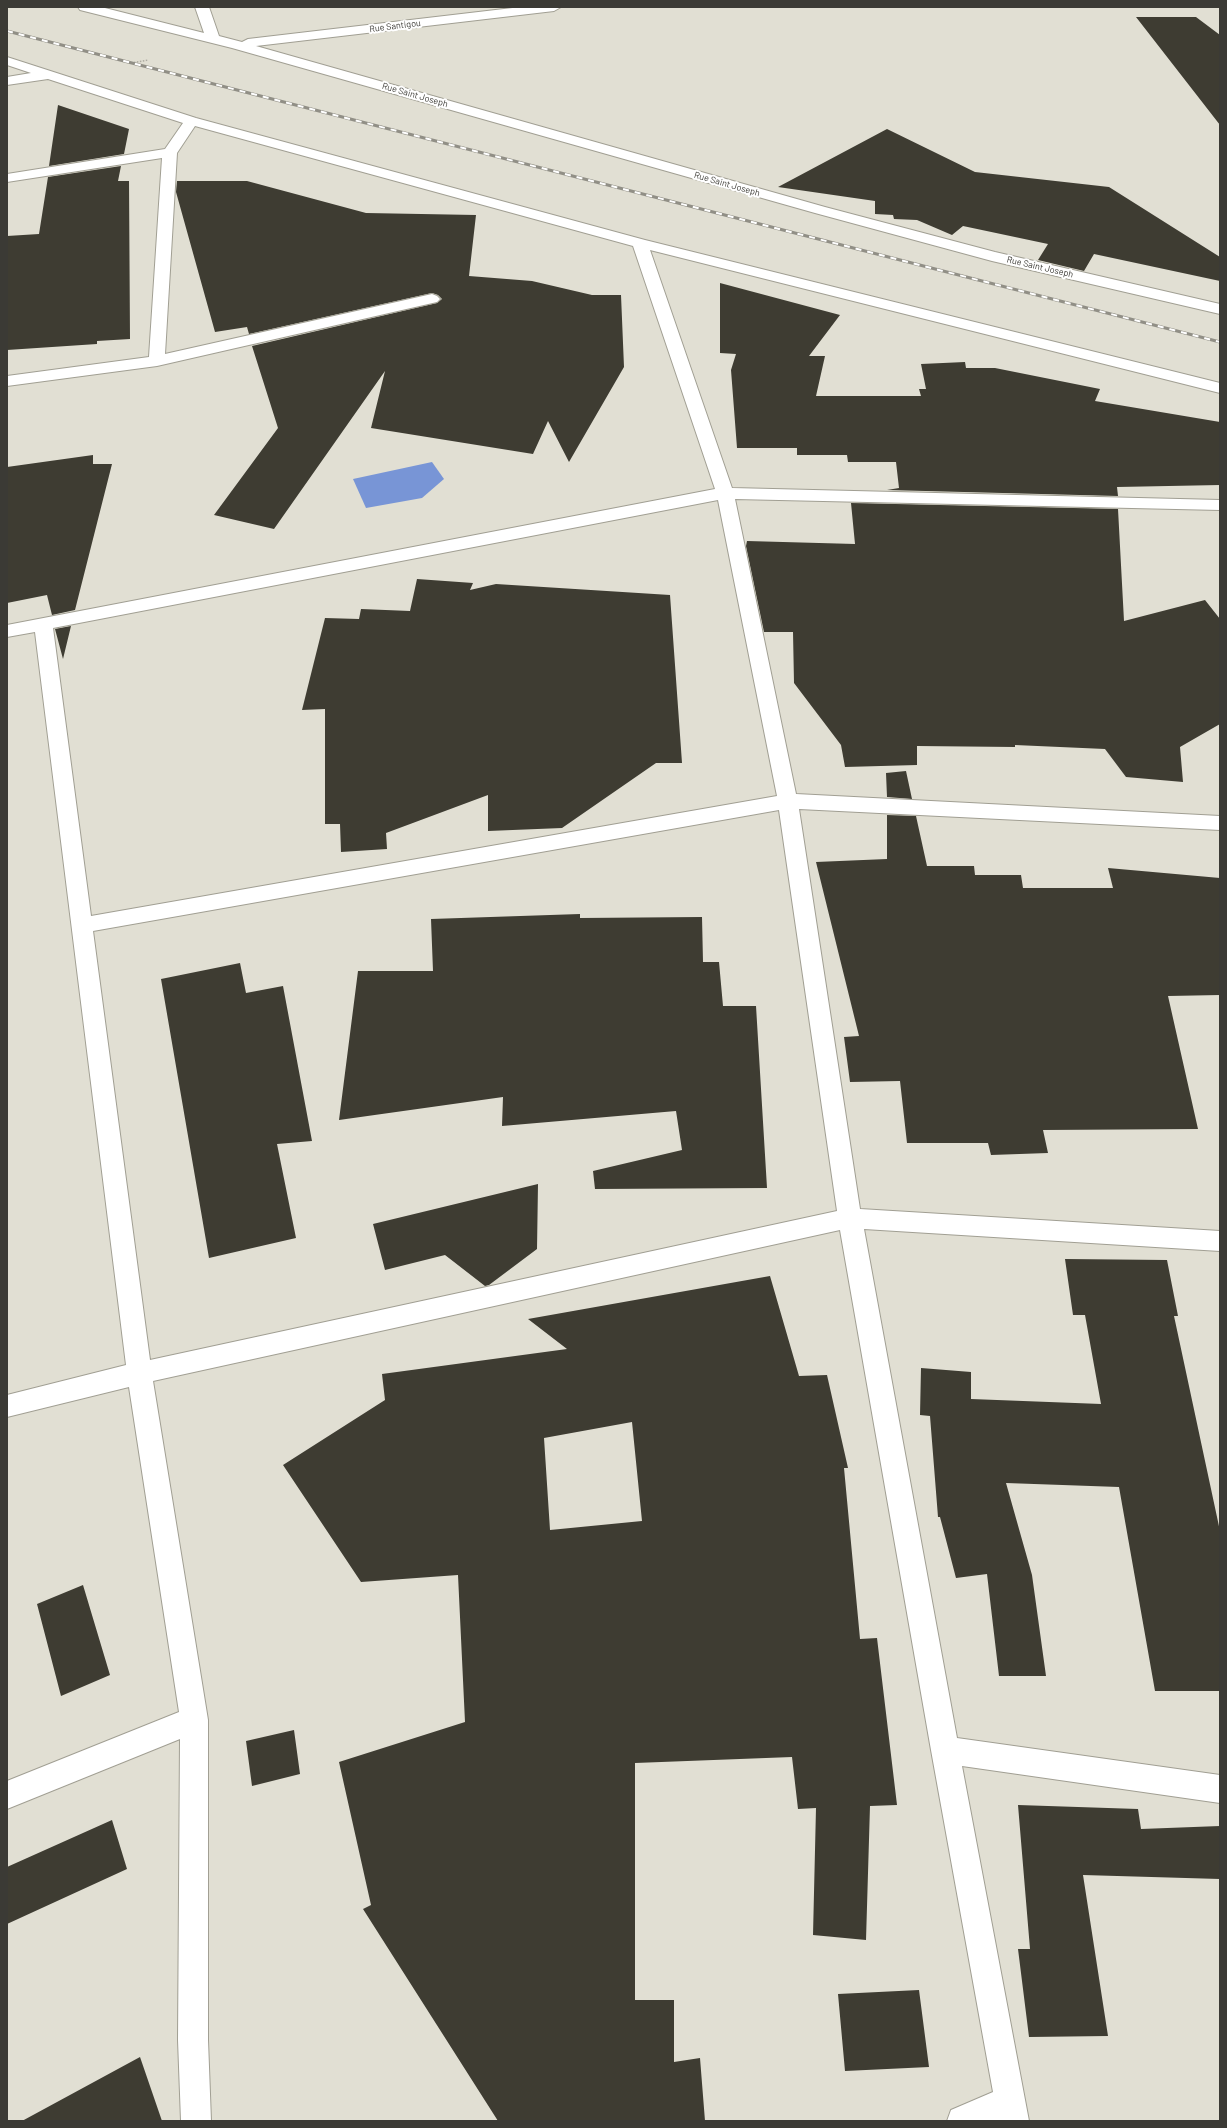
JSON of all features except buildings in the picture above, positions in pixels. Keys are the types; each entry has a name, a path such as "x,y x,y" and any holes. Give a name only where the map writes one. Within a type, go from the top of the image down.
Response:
{"street":[{"name":"Rue Saint Joseph","path":"85,7 237,45 820,210 977,252 1220,309"},
{"path":"202,7 213,39"},
{"name":"Rue Santigou","path":"237,45 503,10 554,7"},
{"path":"7,60 191,121 640,243 1220,388"},
{"path":"7,81 53,74"},
{"path":"158,361 170,153 191,121"},
{"path":"7,178 170,153"},
{"path":"640,243 725,493 788,801 850,1218 945,1750 1013,2111 962,2121"},
{"path":"7,381 158,361 432,299"},
{"path":"7,631 725,493 1220,506"},
{"path":"43,624 139,1373 194,1720 192,2040 196,2121"},
{"path":"82,925 788,801 1220,823"},
{"path":"7,1406 139,1373 850,1218 1220,1241"},
{"path":"7,1795 194,1720"},
{"path":"945,1750 1220,1789"}],"water":[{"path":"432,462 444,479 422,498 366,508 353,479"}],"railway":[{"path":"7,31 1220,342"}]}
